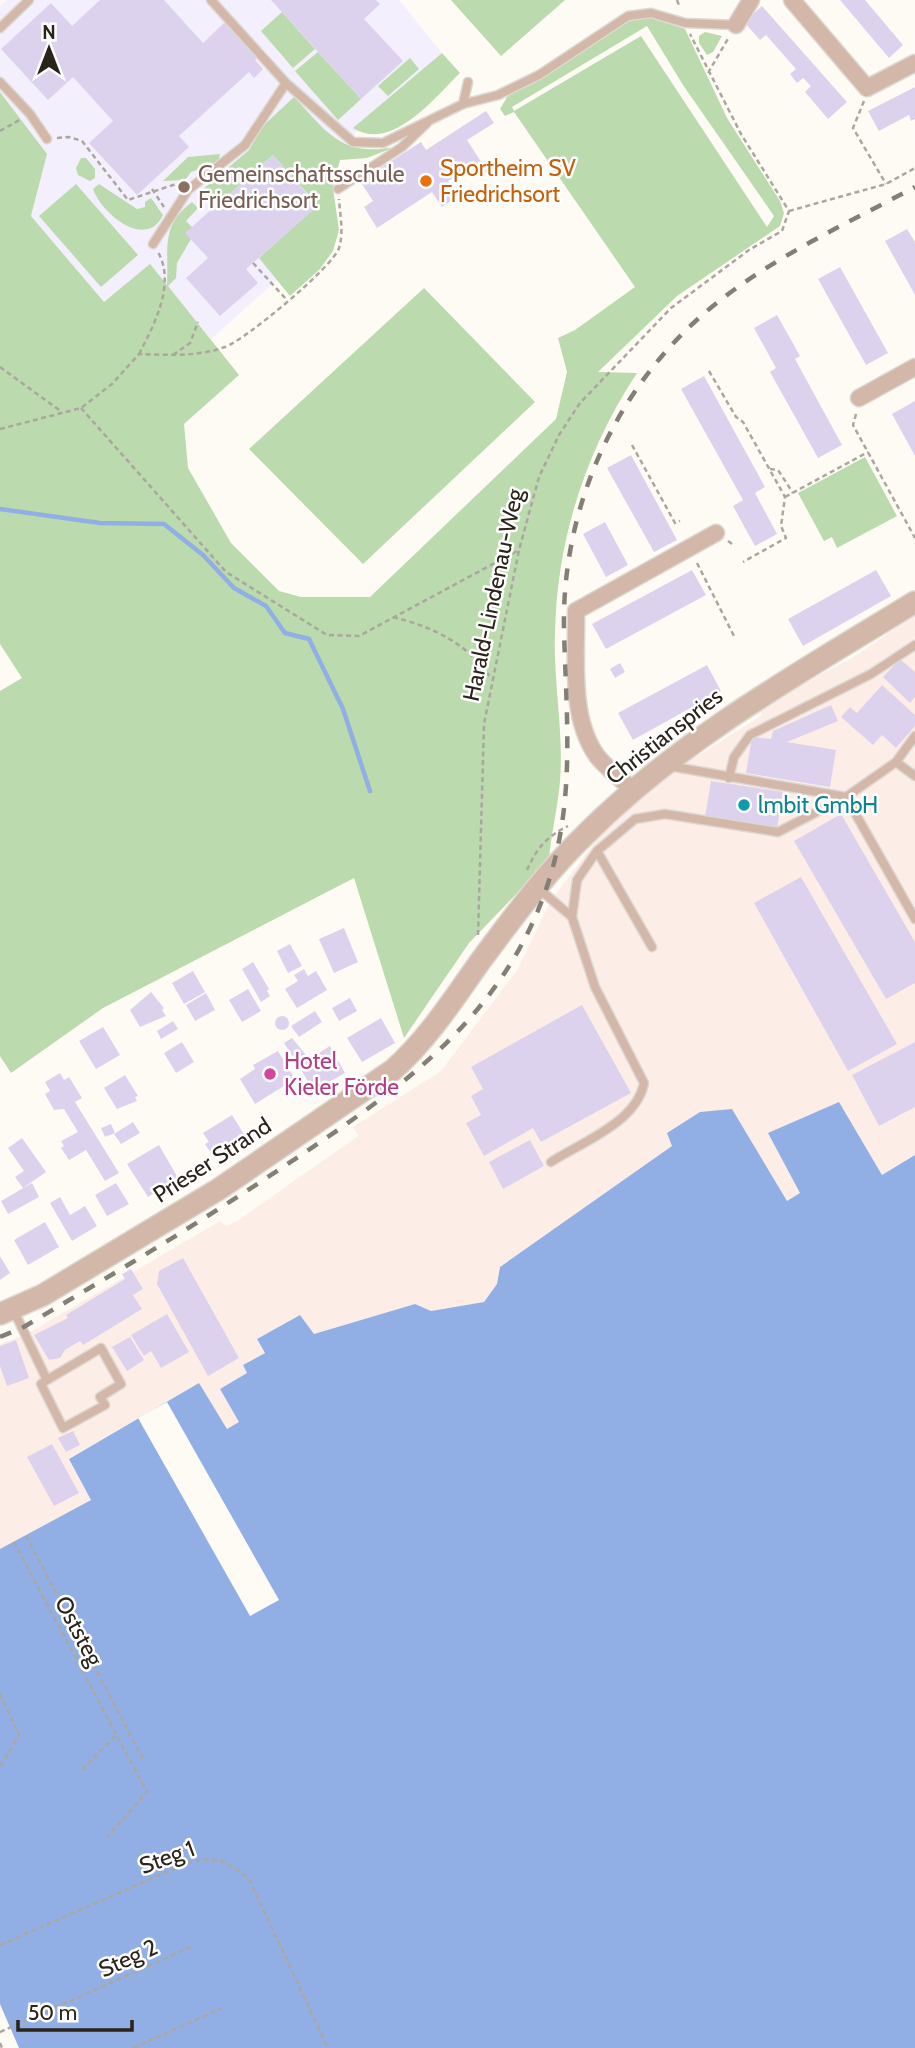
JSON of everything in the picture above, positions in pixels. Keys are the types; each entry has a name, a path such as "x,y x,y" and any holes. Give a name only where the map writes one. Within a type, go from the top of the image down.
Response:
{"street":[{"path":"736,25 751,0"},
{"path":"792,0 867,88 915,63"},
{"path":"859,398 915,367"},
{"path":"633,791 598,758 585,736 578,697 576,611 716,533"},
{"name":"Christianspries","path":"484,958 538,888 586,833 663,765 741,710 915,602"},
{"name":"Prieser Strand","path":"6,1312 43,1295 219,1189 384,1076 421,1041 484,958"}],"lane":[{"path":"0,28 29,0"},
{"path":"211,0 286,83 353,142 383,143 434,116 463,104 498,95 539,75 628,16 651,13 685,23 736,25"},
{"path":"0,82 30,114 47,139"},
{"path":"463,104 468,82"},
{"path":"153,244 192,186 245,145 286,83"},
{"path":"338,189 402,147 434,116"},
{"path":"729,778 734,757 750,735 871,674 915,645"},
{"path":"551,1162 624,1116 641,1097 644,1083 595,987 572,917 577,880 597,850 635,819 665,814 778,832 846,797 896,762 915,737"},
{"path":"896,762 915,776"},
{"path":"663,765 846,797"},
{"path":"846,797 915,919"},
{"path":"597,850 652,947"},
{"path":"538,888 572,917"},
{"path":"6,1312 47,1380"},
{"path":"101,1348 121,1384 100,1396 105,1405 63,1428 41,1384 47,1380 101,1348"}],"path":[{"path":"685,23 708,73 789,211 886,184 915,168"},
{"path":"708,73 736,25"},
{"path":"867,88 861,117 853,128 886,184"},
{"path":"0,131 30,114"},
{"path":"47,139 69,137 82,141 128,200 152,189 175,183"},
{"path":"152,189 170,215"},
{"path":"139,354 173,355 226,347 261,324 330,262 339,250 341,232 338,189"},
{"name":"Harald-Lindenau-Weg","path":"484,958 477,946 484,724 519,550 538,477 559,435 580,403 671,308 749,250 782,231 789,211"},
{"path":"0,429 81,408 112,384 139,354 157,320 163,293 163,260 153,244"},
{"path":"253,263 288,300"},
{"path":"173,355 190,343 198,322"},
{"path":"0,367 62,412"},
{"path":"709,370 736,417 743,422 785,497 781,526 786,538 743,562"},
{"path":"859,398 853,425 915,538"},
{"path":"81,408 226,572 327,635 359,636 519,550"},
{"path":"632,445 675,523 680,521"},
{"path":"785,497 868,452"},
{"path":"769,469 778,470 793,493"},
{"path":"696,562 734,636"},
{"path":"393,617 443,633 468,652 492,680"},
{"path":"26,1536 144,1759"},
{"name":"Oststeg","path":"14,1542 147,1792 107,1837"},
{"path":"0,1694 19,1735 0,1767"},
{"path":"82,1770 116,1734"},
{"name":"Steg 1","path":"0,1945 180,1866 205,1857 228,1862 250,1879 328,2048"},
{"name":"Steg 2","path":"0,2032 193,1946"},
{"path":"133,2048 222,2008"},
{"path":"0,2043 2,2048"}],"shaded area":[{"name":"Gemeinschaftsschule Friedrichsort","path":"7,0 399,0 442,53 327,159 332,216 305,255 211,339 150,265 104,302 31,216 47,154 0,92 0,6"},
{"path":"915,615 915,1155 882,1175 839,1102 801,1193 786,1201 732,1109 673,1146 500,1267 497,1284 484,1302 431,1311 415,1304 314,1334 300,1315 257,1339 265,1353 243,1365 247,1373 221,1389 240,1422 227,1429 199,1384 69,1458 91,1500 0,1549 0,1344 25,1335 220,1221 226,1226 237,1221 358,1136 353,1127 441,1071 517,970 551,900 602,833 666,776 762,715 759,707 852,658"}],"green space":[{"path":"451,0 565,0 501,56"},
{"path":"282,12 315,49 293,68 261,31"},
{"path":"648,17 685,29 727,118 780,201 784,213 780,226 677,296 598,372 637,373 619,402 589,464 568,529 561,563 555,650 561,763 549,860 469,943 404,1038 354,878 103,1008 11,1073 0,1056 0,691 22,678 0,644 0,92 47,154 31,216 104,302 150,264 167,285 167,249 171,229 182,211 192,202 198,208 186,221 192,227 191,239 177,263 176,278 168,286 239,375 184,424 188,468 231,543 279,591 301,597 370,597 556,419 567,372 558,338 575,330 635,287 514,112 505,116 500,109 507,97 628,20","holes":["647,26 683,85 774,216 767,227 641,36 514,111 512,107"]},
{"path":"705,32 722,36 713,52 707,55 699,43 699,36"},
{"path":"318,52 361,99 338,120 295,71"},
{"path":"442,53 460,73 412,119 383,133 368,134 353,128"},
{"path":"410,58 419,69 388,96 378,86"},
{"path":"294,97 327,131 348,145 377,149 395,147 367,158 340,160 333,188 339,230 333,251 320,269 290,296 259,258 318,205 273,155 216,206 202,190 249,150 263,126"},
{"path":"220,154 218,162 191,172 185,180 163,181 188,157"},
{"path":"81,158 86,158 95,169 95,178 90,181 78,175 76,168"},
{"path":"76,184 138,255 101,287 39,216"},
{"path":"99,184 137,209 145,207 145,202 151,198 163,215 155,225 146,230 135,229 114,217 105,208 93,189"},
{"path":"424,288 535,402 363,564 249,449"},
{"path":"865,457 897,516 837,548 832,537 824,541 798,493"}],"water":[{"path":"839,1102 882,1175 915,1155 915,2048 19,2048 0,2004 0,1549 91,1500 69,1459 199,1383 227,1429 239,1422 220,1389 247,1373 243,1365 265,1353 257,1339 300,1315 314,1334 415,1304 431,1311 484,1302 497,1284 500,1267 672,1146 667,1133 700,1112 732,1109 787,1201 800,1193 768,1133"}],"pier":[{"path":"167,1402 279,1600 250,1616 138,1418"}],"building":[{"path":"100,0 164,0 203,43 225,22 258,57 255,60 263,69 254,78 249,72 179,136 189,147 137,195 89,143 113,121 73,77 48,100 1,49 51,3 72,26"},
{"path":"271,0 376,0 380,4 364,19 403,61 361,99"},
{"path":"840,0 865,0 903,45 889,58"},
{"path":"762,6 847,102 828,119 805,92 811,86 803,78 797,83 790,74 796,69 766,35 760,40 744,22"},
{"path":"915,87 915,119 911,121 909,115 879,131 868,111"},
{"path":"486,111 494,123 467,140 487,171 478,177 471,166 448,181 458,196 442,207 432,192 377,228 364,207 373,201 360,181 421,142 426,150"},
{"path":"273,155 318,206 246,269 258,283 220,316 186,278 208,258 185,233"},
{"path":"907,229 915,242 915,295 885,241"},
{"path":"840,267 888,353 866,365 818,279"},
{"path":"777,315 800,356 795,359 842,445 818,458 770,372 776,368 754,328"},
{"path":"704,376 765,487 755,493 777,534 755,546 733,506 743,500 681,389"},
{"path":"915,401 915,456 892,414"},
{"path":"631,455 677,540 654,552 607,468"},
{"path":"605,522 628,565 606,577 583,534"},
{"path":"692,570 706,595 606,649 592,624"},
{"path":"876,570 891,596 803,646 788,619"},
{"path":"900,659 915,672 915,697 910,703 883,677"},
{"path":"620,663 625,672 615,678 610,669"},
{"path":"707,665 721,691 633,740 618,713"},
{"path":"882,685 915,715 915,726 896,748 882,735 873,745 841,717 850,707 857,713"},
{"path":"831,705 838,721 787,742 836,750 830,787 746,773 752,737 771,739 773,731"},
{"name":"lmbit GmbH","path":"711,781 783,792 777,829 705,817"},
{"path":"841,814 915,942 915,983 886,999 794,841"},
{"path":"801,877 897,1044 848,1071 754,903"},
{"path":"344,928 358,962 334,973 319,939"},
{"path":"290,944 302,966 288,973 277,951"},
{"path":"253,962 269,989 267,991 270,996 261,1002 242,969"},
{"path":"304,969 308,976 316,971 327,990 297,1008 285,989 298,981 294,975"},
{"path":"193,971 205,992 184,1004 172,983"},
{"path":"248,989 261,1011 242,1022 229,1000"},
{"path":"151,992 164,1008 162,1010 166,1016 140,1027 130,1010"},
{"path":"206,993 215,1010 195,1021 186,1005"},
{"path":"350,998 357,1011 339,1021 332,1008"},
{"path":"582,1005 631,1093 541,1142 533,1128 484,1156 466,1123 481,1115 471,1096 483,1089 471,1067"},
{"path":"315,1011 322,1022 299,1037 291,1026"},
{"path":"279,1016 285,1016 289,1023 285,1030 279,1030 275,1026 275,1020"},
{"path":"381,1018 395,1043 362,1062 347,1038"},
{"path":"173,1021 178,1029 161,1039 157,1031"},
{"path":"103,1027 120,1055 96,1069 79,1041"},
{"path":"292,1038 312,1062 301,1069 284,1043"},
{"path":"182,1042 194,1062 176,1073 164,1053"},
{"path":"915,1042 915,1107 879,1126 852,1075"},
{"path":"330,1046 345,1073 313,1091 302,1071 322,1059 319,1053"},
{"name":"Hotel Kieler Förde","path":"278,1051 295,1079 255,1104 240,1079 255,1069 253,1065"},
{"path":"60,1073 64,1080 69,1077 82,1098 75,1102 119,1173 105,1181 86,1150 69,1160 61,1148 64,1146 61,1141 78,1132 64,1109 54,1110 45,1094 50,1091 45,1082"},
{"path":"125,1075 138,1096 135,1097 137,1101 117,1109 104,1088"},
{"path":"232,1115 247,1139 240,1144 243,1149 230,1157 227,1152 214,1158 205,1144 209,1142 203,1133"},
{"path":"133,1122 140,1133 121,1144 114,1134"},
{"path":"111,1124 115,1133 105,1137 101,1128"},
{"path":"22,1138 46,1172 23,1188 15,1177 24,1171 8,1148"},
{"path":"530,1140 544,1166 503,1189 489,1162"},
{"path":"159,1145 178,1178 148,1197 127,1164"},
{"path":"32,1183 39,1197 8,1214 1,1201"},
{"path":"116,1183 129,1204 107,1216 95,1195"},
{"path":"60,1197 70,1215 85,1206 97,1226 72,1241 50,1203"},
{"path":"45,1222 59,1247 28,1265 14,1240"},
{"path":"0,1256 10,1273 0,1280"},
{"path":"183,1258 239,1358 208,1376 157,1284 159,1271"},
{"path":"131,1269 143,1289 133,1295 142,1309 83,1345 80,1341 65,1350 60,1358 49,1360 34,1335 68,1318 66,1315 125,1279 122,1274"},
{"path":"167,1314 189,1352 161,1368 151,1351 144,1356 131,1335"},
{"path":"130,1337 144,1360 127,1371 112,1347"},
{"path":"16,1340 29,1378 7,1386 0,1366 0,1346"},
{"path":"73,1431 80,1445 66,1452 58,1438"},
{"path":"52,1444 79,1493 54,1506 27,1457"}],"waterway":[{"path":"0,509 100,523 164,524 203,555 234,588 266,606 285,633 309,639 343,709 370,791"}],"railway":[{"path":"0,1337 22,1328 186,1229 356,1117 425,1063 485,1000 510,964 532,924 547,887 557,851 566,780 566,584 573,537 585,492 603,448 625,407 652,368 683,333 718,302 789,254 915,187"}],"place":[{"name":"Sportheim SV Friedrichsort","path":"426,181"},
{"name":"Gemeinschaftsschule Friedrichsort","path":"184,187"},
{"name":"lmbit GmbH","path":"744,805"},
{"name":"Hotel Kieler Förde","path":"270,1074"}]}
